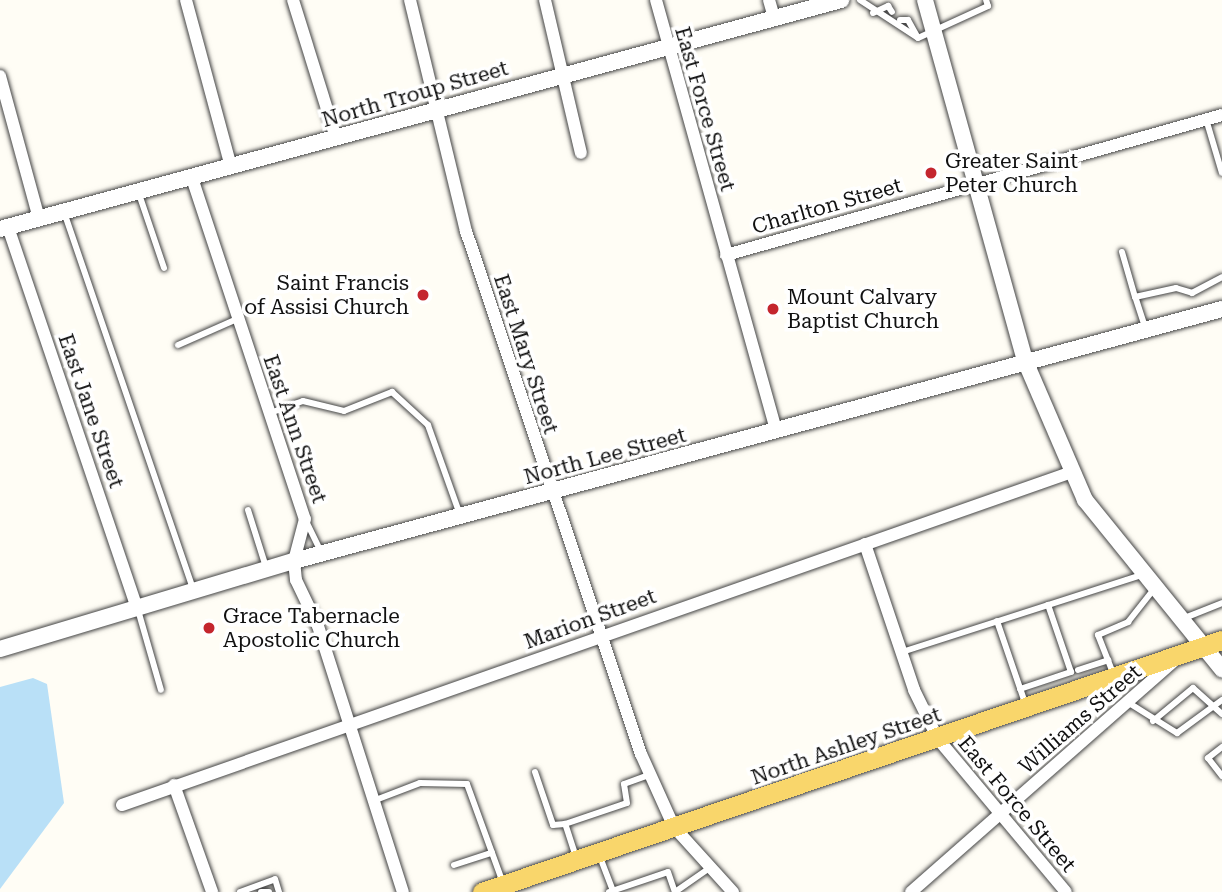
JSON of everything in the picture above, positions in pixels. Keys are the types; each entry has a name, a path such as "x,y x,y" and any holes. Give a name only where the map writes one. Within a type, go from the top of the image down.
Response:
{"main road":[{"name":"North Ashley Street","path":"482,892 938,739 1077,677 1179,656 1213,644"}],"street":[{"path":"186,0 231,167"},
{"path":"293,0 336,138"},
{"name":"East Mary Street","path":"410,0 434,111 550,493 650,774 674,827 733,892"},
{"path":"545,0 581,153"},
{"name":"East Force Street","path":"656,0 666,46 776,431"},
{"path":"769,0 774,18"},
{"name":"North Troup Street","path":"4,228 841,0"},
{"path":"925,0 1026,363 1072,472 1094,517 1181,620 1213,644 1222,669"},
{"path":"0,76 39,219"},
{"name":"Charlton Street","path":"726,255 1222,115"},
{"name":"East Ann Street","path":"192,178 305,519 294,561"},
{"name":"East Jane Street","path":"4,228 137,608"},
{"name":"North Lee Street","path":"0,649 28,637 294,561 1222,309"},
{"name":"Marion Street","path":"122,805 1072,472"},
{"name":"East Force Street","path":"864,544 902,652 938,739 1066,892"},
{"path":"294,561 402,892"},
{"name":"Williams Street","path":"911,892 1129,703 1179,656"},
{"path":"174,785 212,892"}],"lane":[{"path":"860,0 873,13 918,38 934,33 988,6 986,0"},
{"path":"873,13 892,8"},
{"path":"904,18 918,38"},
{"path":"1206,119 1222,173"},
{"path":"139,192 164,268"},
{"path":"64,212 194,590"},
{"path":"1122,252 1146,330"},
{"path":"1135,297 1176,288 1192,293 1222,278"},
{"path":"178,345 237,319"},
{"path":"270,413 303,401 344,411 392,392 428,425 461,517"},
{"path":"247,510 266,569"},
{"path":"305,519 322,554"},
{"path":"902,652 1142,575"},
{"path":"1112,669 1098,635 1128,622 1154,589"},
{"path":"1181,620 1222,603"},
{"path":"1048,605 1077,677"},
{"path":"137,608 161,690"},
{"path":"997,621 1023,699"},
{"path":"1153,721 1192,688 1222,714"},
{"path":"1129,703 1153,721 1177,733 1222,700"},
{"path":"1222,747 1208,758 1222,776"},
{"path":"535,772 553,825 565,824 627,803 624,784 650,774"},
{"path":"372,801 420,783 467,785 504,885"},
{"path":"565,824 577,860"},
{"path":"454,865 492,853"},
{"path":"598,853 611,891 668,872 675,892 711,867"},
{"path":"240,892 275,879 279,892"},
{"path":"261,892 269,892"}],"water":[{"path":"33,678 47,684 64,803 0,889 0,687"}],"place":[{"name":"Greater Saint Peter Church","path":"931,173"},
{"name":"Saint Francis of Assisi Church","path":"423,295"},
{"name":"Mount Calvary Baptist Church","path":"773,309"},
{"name":"Grace Tabernacle Apostolic Church","path":"209,628"}]}
